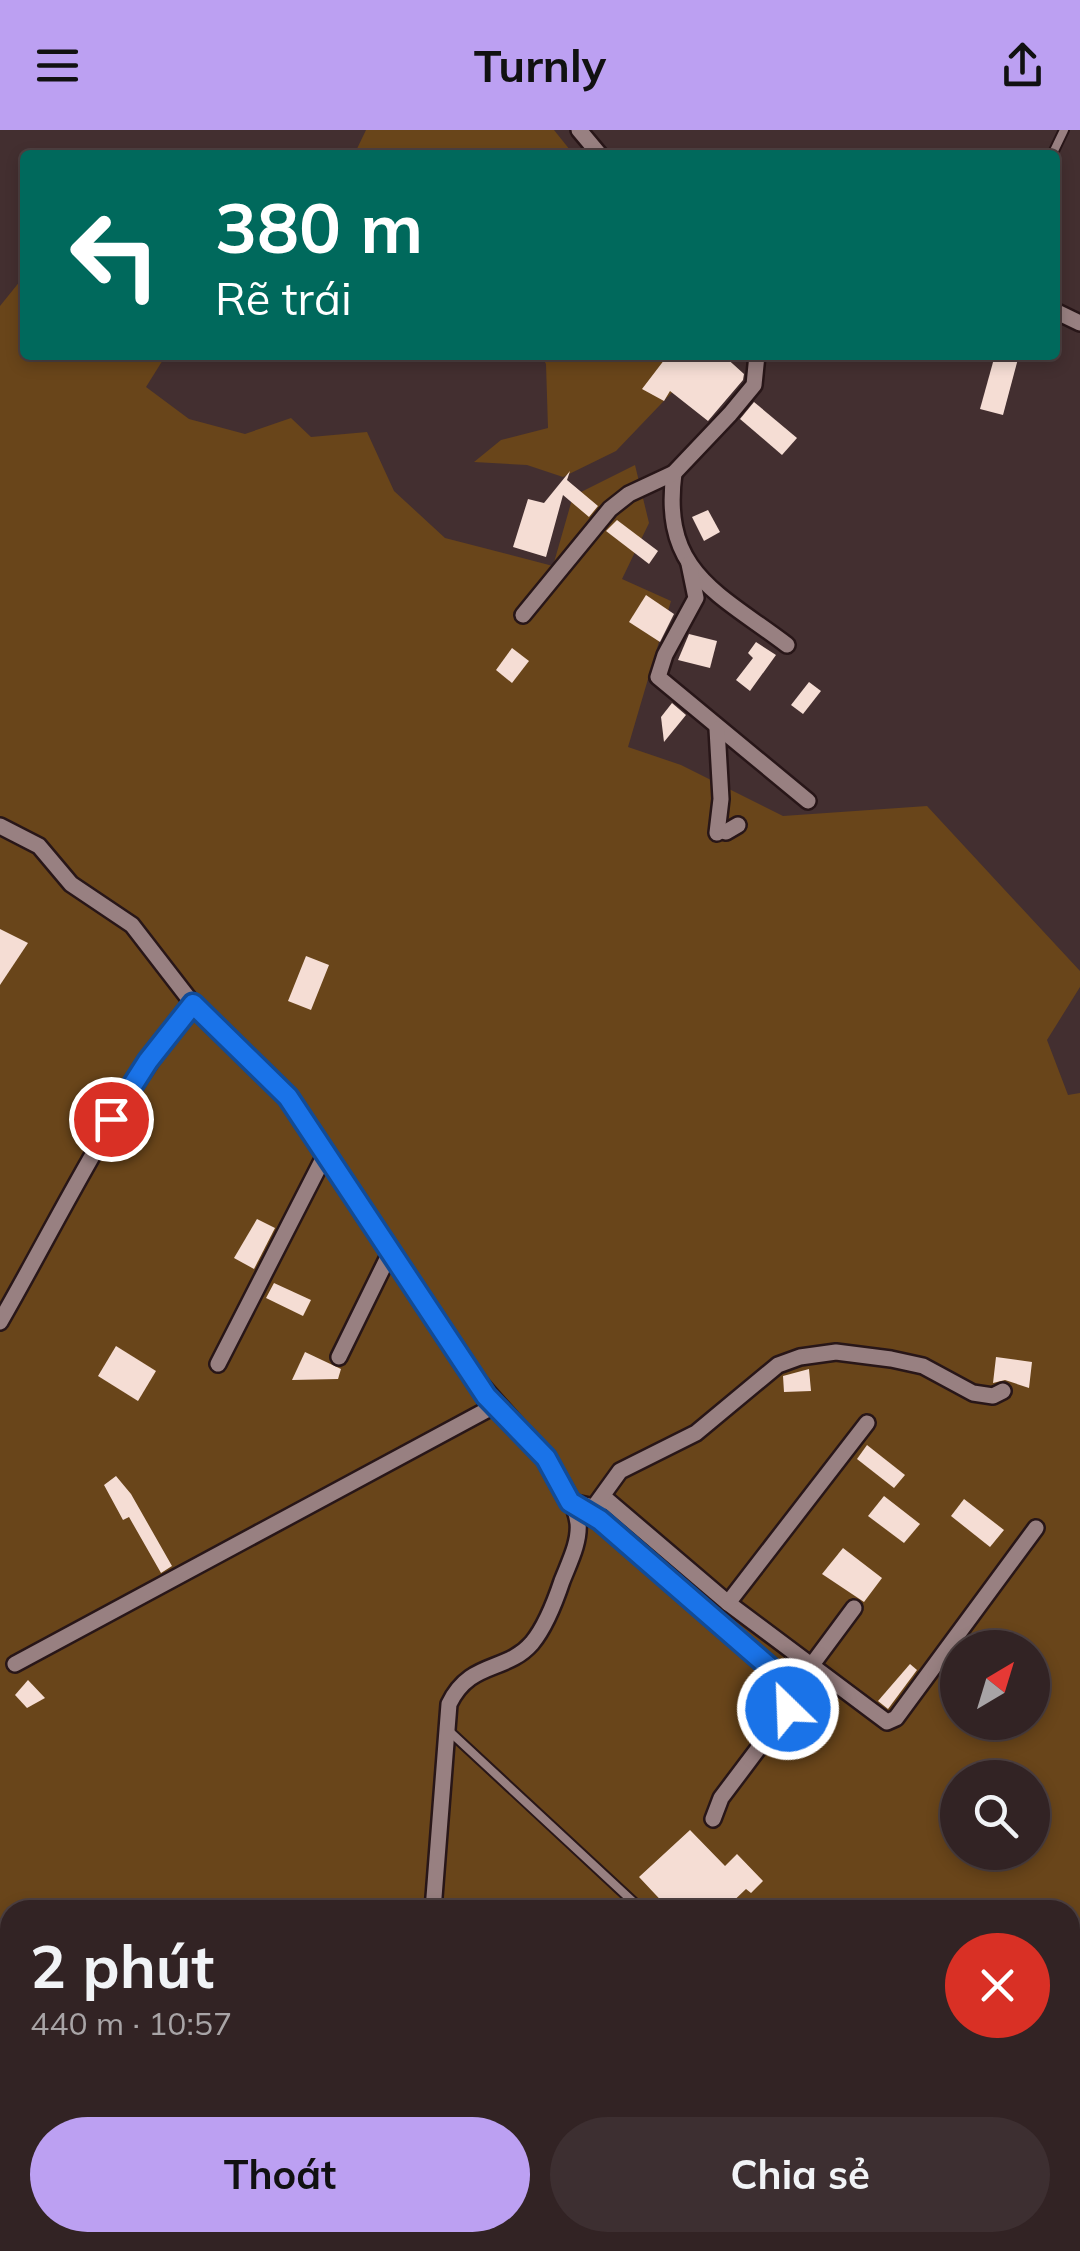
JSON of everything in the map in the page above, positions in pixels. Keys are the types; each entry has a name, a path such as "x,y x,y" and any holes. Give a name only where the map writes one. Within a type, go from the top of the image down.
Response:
{"street":[{"path":"579,130 596,150"},
{"path":"522,616 610,509 630,494 674,473 754,385 756,360"},
{"path":"674,473 670,507 677,548 710,587 788,645"},
{"path":"689,564 696,598 664,655 658,676 808,801"},
{"path":"717,729 718,831 738,825"},
{"path":"0,826 39,846 71,884 132,925 193,1004 288,1097 496,1406 546,1458 570,1502 578,1523 576,1544 540,1632 515,1655 465,1679 449,1704 434,1900"},
{"path":"0,1322 111,1119 148,1061 193,1004"},
{"path":"218,1364 326,1153"},
{"path":"339,1357 391,1252"},
{"path":"594,1507 620,1472 696,1433 778,1365 800,1357 836,1352 891,1359 923,1366 972,1393 993,1396 1002,1391"},
{"path":"15,1664 496,1406"},
{"path":"728,1602 867,1423"},
{"path":"570,1502 594,1507 606,1499 728,1602 891,1722 1036,1528"},
{"path":"570,1502 628,1544 783,1679 789,1692 788,1709 721,1798 713,1819"},
{"path":"811,1666 854,1608"}],"lane":[{"path":"445,1726 631,1900"}],"shaded area":[{"path":"366,130 554,130 570,150 356,150"},
{"path":"20,281 20,360 163,360 146,387 189,419 245,434 291,418 311,437 367,432 394,491 445,538 553,566 573,496 635,465 649,523 622,579 671,601 628,747 681,765 783,816 927,806 1080,971 1080,987 1047,1040 1068,1095 1080,1093 1080,1900 0,1900 0,306"},
{"path":"544,360 688,360 681,383 616,451 563,477 527,465 474,462 501,440 548,428"}],"building":[{"path":"664,360 729,360 744,374 708,421 670,391 664,401 642,389"},
{"path":"994,360 1018,360 1003,415 980,409"},
{"path":"754,402 797,438 782,455 740,419"},
{"path":"570,471 567,480 598,506 589,517 563,495 546,557 513,547 528,499 544,503"},
{"path":"708,510 720,532 704,541 692,517"},
{"path":"617,520 658,551 649,564 606,531"},
{"path":"646,595 674,614 660,642 629,622"},
{"path":"689,634 717,641 710,668 678,660"},
{"path":"756,642 776,655 750,691 736,680 753,658 748,653"},
{"path":"512,648 529,661 512,683 496,670"},
{"path":"809,682 821,691 803,714 791,705"},
{"path":"672,703 686,715 664,742 661,717"},
{"path":"0,929 28,943 0,985"},
{"path":"306,956 329,965 311,1010 288,1001"},
{"path":"257,1219 275,1228 254,1269 234,1258"},
{"path":"274,1283 311,1300 303,1316 266,1298"},
{"path":"116,1346 156,1371 138,1401 98,1376"},
{"path":"305,1352 341,1369 338,1379 292,1380"},
{"path":"996,1357 1032,1362 1029,1388 1005,1380 993,1383"},
{"path":"809,1369 811,1391 784,1392 783,1376"},
{"path":"867,1445 905,1475 894,1488 857,1459"},
{"path":"116,1476 131,1494 172,1566 161,1573 129,1517 123,1520 104,1485"},
{"path":"884,1496 920,1524 904,1543 868,1516"},
{"path":"964,1499 1004,1530 990,1547 951,1516"},
{"path":"843,1548 882,1578 864,1602 822,1574"},
{"path":"910,1664 917,1670 888,1709 878,1701"},
{"path":"28,1680 45,1698 27,1708 15,1695"},
{"path":"690,1830 725,1866 737,1854 763,1881 751,1893 746,1889 734,1900 661,1900 639,1877"}],"route":[{"path":"111,1119 148,1061 193,1004 288,1097 458,1356 486,1396 546,1458 570,1502 600,1520 783,1679 789,1692 788,1709"}]}
